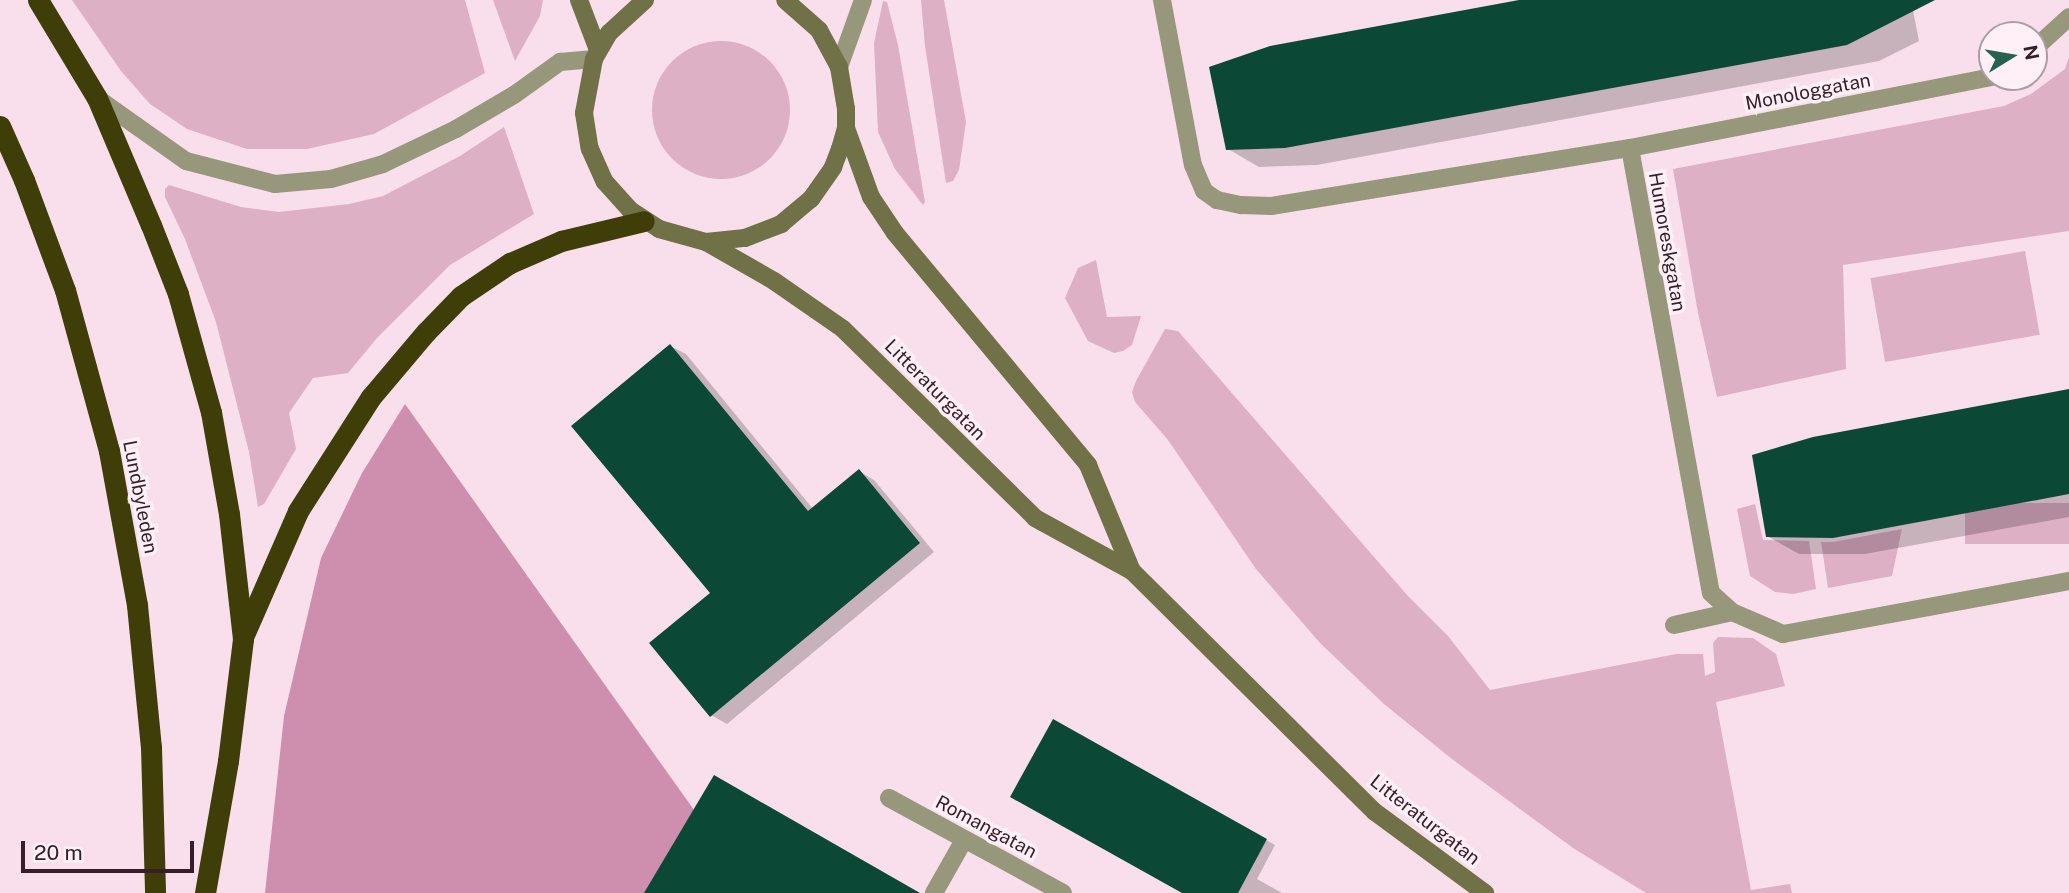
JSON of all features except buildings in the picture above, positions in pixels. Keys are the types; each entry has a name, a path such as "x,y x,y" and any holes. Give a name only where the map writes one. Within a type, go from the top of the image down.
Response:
{"highway":[{"path":"38,0 97,98 178,294 211,412 229,514 243,639 228,761 205,893"},
{"name":"Lundbyleden","path":"0,126 24,180 65,290 109,451 137,605 151,747 155,893"},
{"path":"243,639 298,510 372,397 426,332 461,296 510,263 561,241 645,221"}],"street":[{"path":"579,0 596,55"},
{"path":"645,0 623,18 596,55 584,113 590,149 596,167 616,197 645,221 674,235 706,242 754,235 781,224 811,199 834,167 846,128 844,87 839,67 819,30 785,0"},
{"path":"839,67 863,0"},
{"path":"1162,0 1193,165 1204,191 1217,200 1241,205 1271,206 1630,148"},
{"path":"2048,36 2069,17"},
{"path":"97,98 186,161 275,184 331,178 383,164 456,130 514,95 560,62 596,55"},
{"name":"Monologgatan","path":"1630,148 1978,80"},
{"name":"Litteraturgatan","path":"846,128 871,197 895,233 1088,465 1132,571"},
{"name":"Humoreskgatan","path":"1630,148 1710,593 1732,612 1783,634 2069,581"},
{"name":"Litteraturgatan","path":"706,242 774,281 843,330 1035,518 1132,571 1375,812 1485,893"},
{"path":"1674,625 1732,612"},
{"name":"Romangatan","path":"889,798 1063,893"},
{"path":"934,893 964,840"}],"shaded area":[{"path":"72,0 465,0 485,73 374,134 307,149 247,149 187,129 150,104 121,71"},
{"path":"493,0 543,0 540,16 515,61"},
{"path":"921,0 944,0 966,122 959,170 953,181 946,183 925,46"},
{"path":"883,1 887,2 898,45 925,202 923,205 895,169 878,132 874,43"},
{"path":"721,41 747,46 770,61 785,84 790,110 785,136 770,159 747,174 721,179 695,174 672,159 657,136 652,110 657,84 672,61 695,46"},
{"path":"2069,57 2069,231 1843,265 1846,369 1717,397 1698,313 1673,169 2004,106 2035,91 2048,91 2048,82 2065,69"},
{"path":"504,127 534,214 450,265 377,338 348,373 313,378 289,413 296,449 264,504 258,507 249,452 216,322 185,239 165,197 165,189 169,185 241,207 279,212 349,204 383,196 460,156"},
{"path":"2025,251 2040,335 1885,362 1870,278"},
{"path":"1096,260 1107,317 1141,316 1132,345 1123,351 1114,353 1088,341 1065,298 1078,268"},
{"path":"1165,329 1178,331 1407,595 1448,636 1490,690 1676,654 1703,654 1705,676 1715,672 1713,643 1718,637 1753,638 1776,654 1785,686 1716,702 1751,890 1790,884 1792,893 1646,893 1573,848 1452,759 1384,704 1320,643 1256,569 1168,440 1135,402 1132,392 1136,381"},
{"path":"405,404 699,817 655,893 265,893 284,716 321,558 362,473"},
{"path":"1965,503 2069,503 2069,544 1965,544"},
{"path":"1755,504 1763,540 1809,541 1816,589 1793,594 1775,592 1750,576 1737,509"},
{"path":"1902,529 1892,576 1828,588 1821,542"}]}
